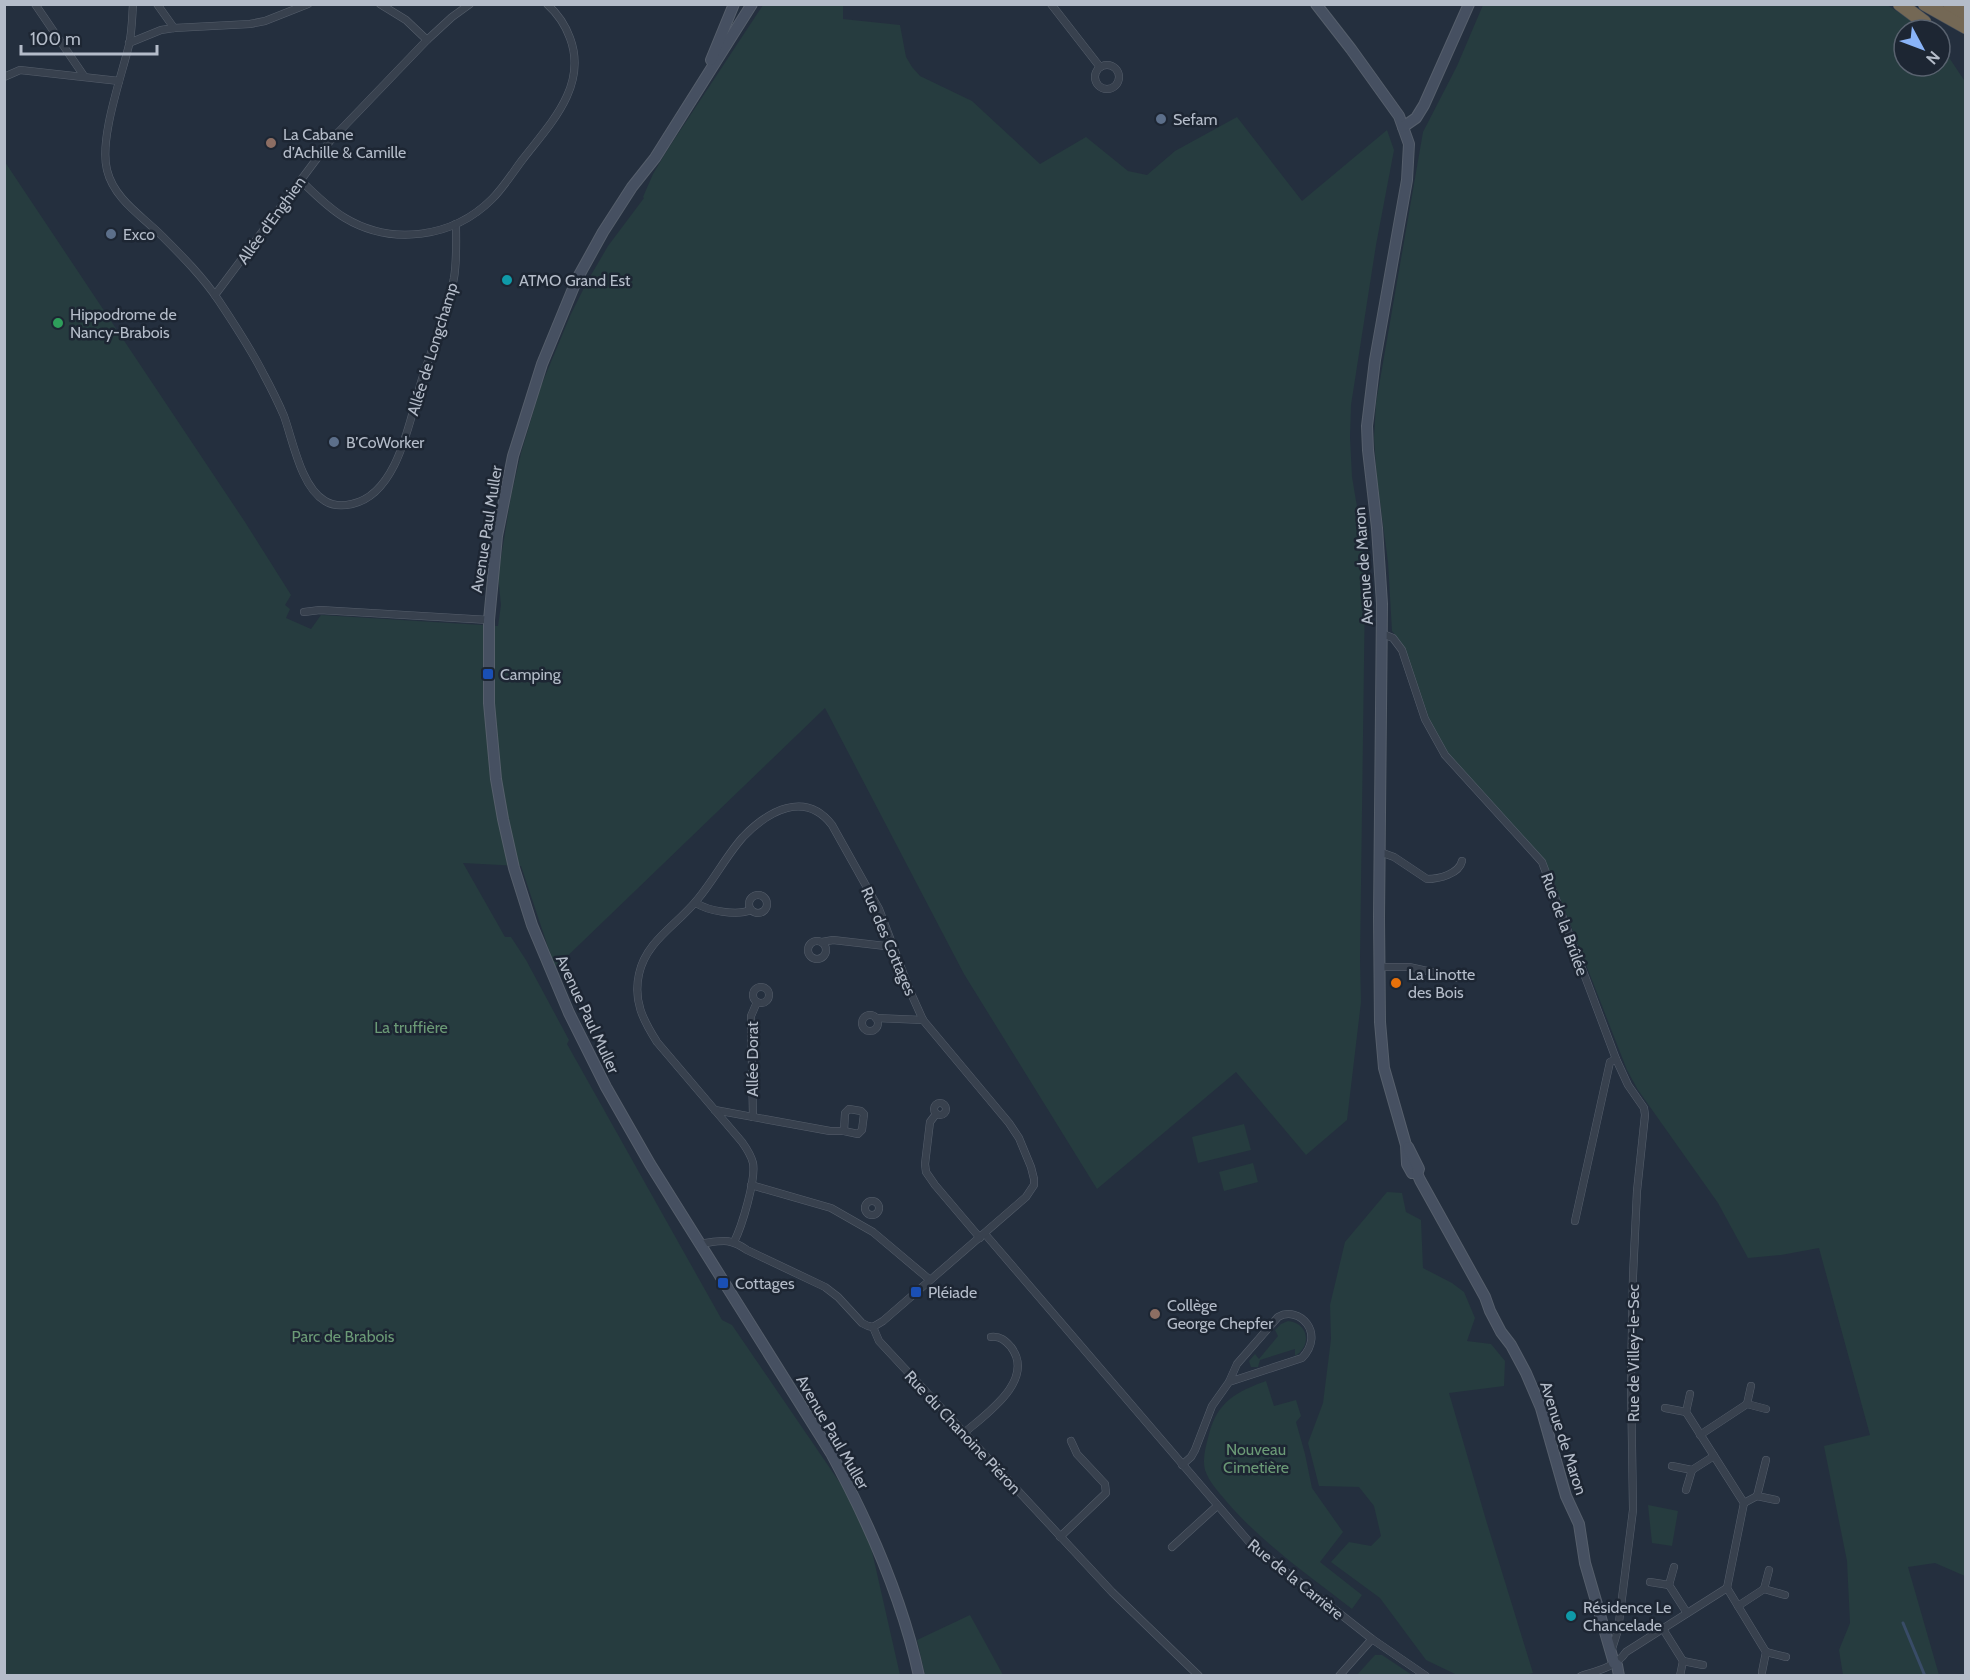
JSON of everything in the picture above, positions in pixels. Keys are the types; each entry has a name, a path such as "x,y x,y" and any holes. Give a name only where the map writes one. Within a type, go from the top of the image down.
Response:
{"highway":[{"path":"1900,4 1919,18"},
{"path":"1925,4 1965,27"},
{"path":"1950,4 1965,13"}],"street":[{"path":"35,4 84,76"},
{"name":"Allée de Longchamp","path":"133,4 129,43 104,149 111,182 122,199 174,249 215,295 265,375 284,415 299,461 312,487 331,504 357,503 369,497 381,486 402,446 453,284 456,265 456,224"},
{"path":"157,4 174,28"},
{"path":"129,43 161,30 265,21 308,4"},
{"path":"380,4 406,20 427,40"},
{"name":"Allée d'Enghien","path":"215,295 330,141 427,40 470,4"},
{"path":"300,180 338,214 378,232 418,235 456,224 476,212 492,198 560,111 568,95 575,68 574,49 564,23 547,4"},
{"path":"699,91 734,4"},
{"name":"Avenue Paul Muller","path":"752,4 655,158 638,191 568,303 542,364 513,456 496,544 489,620 489,704 496,779 509,846 532,926 569,1013 606,1087 650,1164 831,1453 851,1489 884,1563 903,1616 919,1676"},
{"path":"1051,4 1100,67"},
{"name":"Avenue de Maron","path":"1316,4 1392,106 1409,144 1409,170 1375,360 1367,426 1381,575 1383,634 1378,967 1384,1068 1406,1144 1419,1169 1417,1173 1532,1386 1566,1496 1578,1524 1585,1563 1612,1658 1617,1665 1617,1676"},
{"path":"1403,127 1413,121 1420,112 1469,4"},
{"path":"4,77 20,70 119,81"},
{"path":"304,612 320,610 489,620"},
{"name":"Rue de la Brûlée","path":"1383,634 1391,637 1402,650 1425,718 1445,755 1542,862 1616,1059"},
{"name":"Rue des Cottages","path":"734,1242 752,1185 754,1169 751,1157 748,1150 657,1042 648,1028 640,1013 636,993 639,971 646,954 659,938 696,903 741,840 757,825 782,810 804,807 822,814 832,825 874,899 923,1020 1009,1123 1019,1138 1033,1173 1034,1185 1026,1197 883,1321 873,1327"},
{"path":"1380,852 1399,860 1426,879 1456,871 1462,861"},
{"path":"696,903 706,909 744,913 751,910"},
{"path":"822,942 833,940 894,947"},
{"path":"1378,967 1409,967 1459,978"},
{"name":"Allée Dorat","path":"753,1117 751,1016 757,1002"},
{"path":"876,1018 923,1020"},
{"path":"1575,1221 1610,1062 1616,1059"},
{"name":"Rue de Villey-le-Sec","path":"1612,1658 1618,1630 1633,1510 1631,1380 1633,1276 1637,1191 1645,1115 1644,1108 1625,1079 1616,1059"},
{"path":"716,1110 830,1131 844,1131"},
{"name":"Rue de la Carrière","path":"936,1114 930,1122 925,1164 926,1172 935,1185 1216,1506 1259,1551 1372,1639 1426,1676"},
{"path":"752,1185 823,1204 866,1228 930,1280"},
{"path":"866,1228 871,1214"},
{"path":"699,1244 734,1242"},
{"name":"Rue du Chanoine Piéron","path":"734,1242 825,1287 838,1297 862,1323 873,1327 879,1341 1060,1537 1127,1608 1199,1676"},
{"path":"1182,1465 1192,1454 1212,1406 1229,1382 1237,1364 1278,1317 1283,1314 1292,1314 1310,1326 1312,1343 1309,1351 1302,1358 1229,1382"},
{"path":"964,1433 1011,1390 1017,1375 1017,1361 1011,1347 1002,1338 991,1337"},
{"path":"1700,1435 1747,1404 1751,1386"},
{"path":"1690,1394 1686,1412 1744,1503 1727,1588 1767,1652 1786,1657"},
{"path":"1747,1404 1766,1409"},
{"path":"1665,1407 1686,1412"},
{"path":"1060,1537 1106,1493 1105,1484 1077,1454 1071,1441"},
{"path":"1686,1490 1692,1470 1714,1456"},
{"path":"1757,1496 1766,1460"},
{"path":"1672,1466 1692,1470"},
{"path":"1744,1503 1757,1496 1776,1500"},
{"path":"1172,1547 1216,1506"},
{"path":"1674,1567 1670,1586 1687,1613"},
{"path":"1738,1606 1764,1589 1769,1570"},
{"path":"1650,1582 1670,1586"},
{"path":"1612,1658 1622,1658 1626,1652 1727,1588"},
{"path":"1764,1589 1785,1595"},
{"path":"1664,1629 1683,1660 1680,1676"},
{"path":"1339,1676 1372,1639"},
{"path":"1581,1676 1604,1669 1620,1648 1626,1652"},
{"path":"1762,1672 1767,1652"},
{"path":"1683,1660 1703,1665"}],"green space":[{"path":"763,5 843,5 843,19 900,25 906,57 920,76 972,101 1040,164 1086,137 1128,171 1147,175 1175,151 1237,117 1302,201 1387,130 1394,150 1376,245 1351,405 1352,477 1361,530 1365,587 1361,1002 1347,1120 1306,1155 1236,1072 1097,1189 964,974 825,708 555,968 521,866 463,863 505,937 511,937 526,960 569,1040 567,1044 722,1320 732,1325 851,1499 871,1547 900,1675 5,1675 5,162 245,522 291,595 285,605 290,609 286,618 311,629 321,615 498,626 501,605 498,576 511,496 541,386 570,316 608,246 644,198 653,174 668,149"},
{"path":"1483,5 1887,5 1908,18 1892,18 1892,78 1952,78 1952,62 1966,83 1965,1576 1935,1563 1908,1567 1939,1675 1843,1675 1839,1650 1850,1623 1847,1561 1824,1446 1870,1435 1819,1248 1748,1258 1718,1203 1638,1090 1627,1070 1546,862 1448,754 1432,727 1407,654 1392,631 1388,562 1374,438 1376,403 1423,132 1457,66"},
{"path":"1244,1124 1251,1150 1198,1163 1192,1137"},
{"path":"1253,1163 1258,1182 1224,1191 1219,1172"},
{"path":"1387,1192 1402,1193 1406,1212 1421,1220 1423,1268 1464,1292 1475,1318 1467,1341 1491,1344 1505,1361 1504,1386 1449,1393 1533,1673 1521,1676 1455,1674 1426,1660 1380,1598 1331,1562 1349,1542 1371,1546 1381,1536 1374,1506 1359,1487 1319,1486 1308,1443 1323,1403 1331,1339 1330,1305 1345,1242"},
{"path":"1288,1321 1304,1330 1306,1341 1300,1352 1295,1356 1295,1349 1260,1360 1258,1367 1251,1367 1249,1361 1255,1354 1259,1359 1278,1336 1275,1330"},
{"name":"Nouveau Cimetière","path":"1266,1381 1274,1406 1296,1400 1301,1416 1296,1422 1312,1488 1343,1532 1320,1562 1362,1595 1352,1609 1255,1531 1217,1490 1205,1470 1206,1448 1217,1413 1237,1394"},
{"path":"1648,1505 1678,1511 1672,1546 1652,1543"},
{"path":"970,1615 1003,1675 925,1675 917,1640"},
{"path":"1375,1655 1382,1655 1412,1675 1357,1675"}],"waterway":[{"path":"1903,1623 1925,1676"}],"place":[{"name":"Sefam","path":"1161,119"},
{"name":"La Cabane d’Achille & Camille","path":"271,143"},
{"name":"Exco","path":"111,234"},
{"name":"ATMO Grand Est","path":"507,280"},
{"name":"Hippodrome de Nancy-Brabois","path":"58,323"},
{"name":"B’CoWorker","path":"334,442"},
{"name":"Camping","path":"488,674"},
{"name":"La Linotte des Bois","path":"1396,983"},
{"name":"Cottages","path":"723,1283"},
{"name":"Pléiade","path":"916,1292"},
{"name":"Collège George Chepfer","path":"1155,1314"},
{"name":"Résidence Le Chancelade","path":"1571,1616"}],"park label":[{"name":"La truffière","path":"411,1027"},
{"name":"Parc de Brabois","path":"343,1336"}]}
